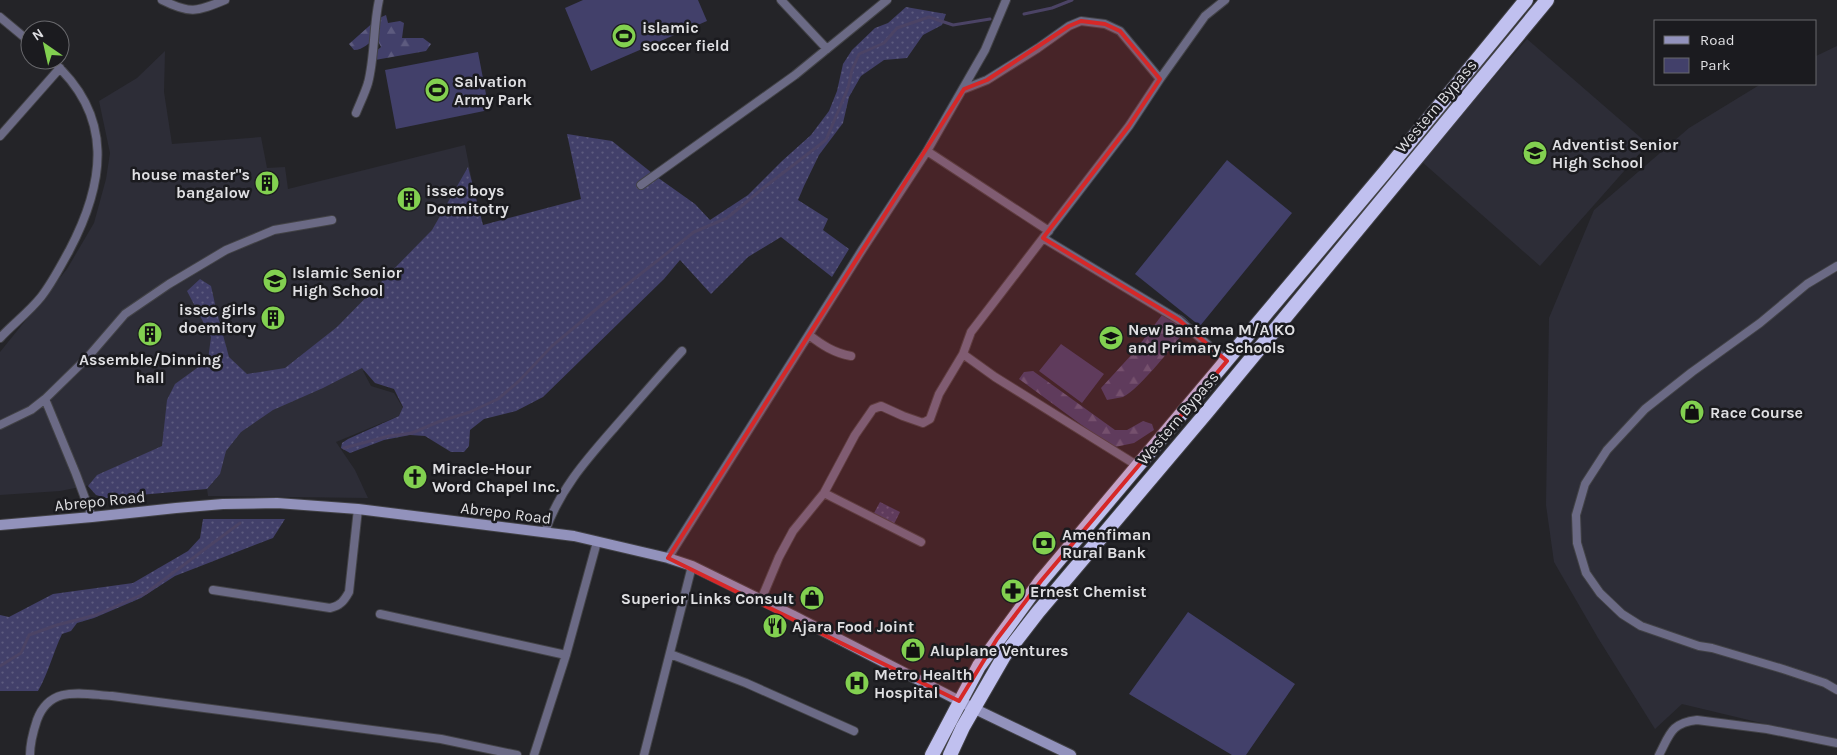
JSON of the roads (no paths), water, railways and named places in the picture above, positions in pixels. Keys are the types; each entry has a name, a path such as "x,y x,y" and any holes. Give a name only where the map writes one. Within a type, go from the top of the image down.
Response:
{"highway":[{"name":"Western Bypass","path":"932,755 979,666 1014,616 1385,172 1526,0"},
{"name":"Western Bypass","path":"950,755 973,708 1004,656 1038,612 1201,419 1547,0"}],"main road":[{"name":"Abrepo Road","path":"0,525 223,504 277,504 358,509 574,536 668,558 692,566 973,708 1071,755"}],"street":[{"path":"162,0 187,10 198,10 224,0"},
{"path":"356,112 368,83 379,0"},
{"path":"781,0 827,49"},
{"path":"641,185 795,75 887,0"},
{"path":"668,558 862,250 927,151 986,50 1006,0"},
{"path":"761,600 779,557 793,530 824,492 855,436 873,409 881,406 923,423 930,419 939,394 964,354 971,332 1129,126 1205,16 1226,0"},
{"path":"0,17 20,34"},
{"path":"964,89 987,80 1069,26 1081,21 1106,24 1120,31 1160,79"},
{"path":"0,136 58,70"},
{"path":"0,338 40,298 57,273 77,236 88,209 98,173 98,150 93,123 85,100 62,70"},
{"path":"927,151 1048,230"},
{"path":"0,425 31,410 45,399 87,358 125,314 169,284 226,250 274,230 332,220"},
{"path":"1043,238 1179,320 1227,361"},
{"path":"1837,266 1807,284 1760,323 1645,409 1607,450 1586,484 1576,515 1577,543 1586,573 1600,593 1622,614 1641,626 1699,646 1712,648 1817,680 1837,690"},
{"path":"809,335 827,348 840,354 851,356"},
{"path":"545,532 562,493 580,468 682,351"},
{"path":"964,354 995,377 1138,466"},
{"path":"45,399 92,517"},
{"path":"824,492 921,542"},
{"path":"213,590 330,608 338,606 345,600 349,592 358,509"},
{"path":"534,755 566,654 598,542"},
{"path":"644,755 692,566"},
{"path":"380,614 566,654"},
{"path":"670,654 746,683 854,731"},
{"path":"30,755 32,738 40,712 49,701 62,694 112,696 317,721 441,739 517,755"},
{"path":"1659,755 1676,726 1686,721 1697,720 1767,729 1837,743"}],"waterway":[{"path":"1024,14 1052,8 1072,0"},
{"path":"344,448 389,436 412,433 470,412 498,399 519,381 552,346 606,301 694,232 727,218 826,140 848,88 852,70 859,54 884,43 897,28 929,17 953,25 990,19"},
{"path":"0,666 21,653 29,635 57,625 96,615 146,593 240,523"}],"place":[{"name":"islamic soccer field","path":"624,36"},
{"name":"Salvation Army Park","path":"437,90"},
{"name":"Adventist Senior High School","path":"1535,153"},
{"name":"house master\"s bangalow","path":"267,183"},
{"name":"issec boys Dormitotry","path":"409,199"},
{"name":"Islamic Senior High School","path":"275,281"},
{"name":"issec girls doemitory","path":"273,318"},
{"name":"Assemble/Dinning hall","path":"150,334"},
{"name":"New Bantama M/A KO and Primary Schools","path":"1111,338"},
{"name":"Race Course","path":"1692,412"},
{"name":"Miracle-Hour Word Chapel Inc.","path":"415,477"},
{"name":"Amenfiman Rural Bank","path":"1044,543"},
{"name":"Ernest Chemist","path":"1013,591"},
{"name":"Superior Links Consult","path":"812,598"},
{"name":"Ajara Food Joint","path":"775,626"},
{"name":"Aluplane Ventures","path":"913,650"},
{"name":"Metro Health Hospital","path":"857,683"}]}
